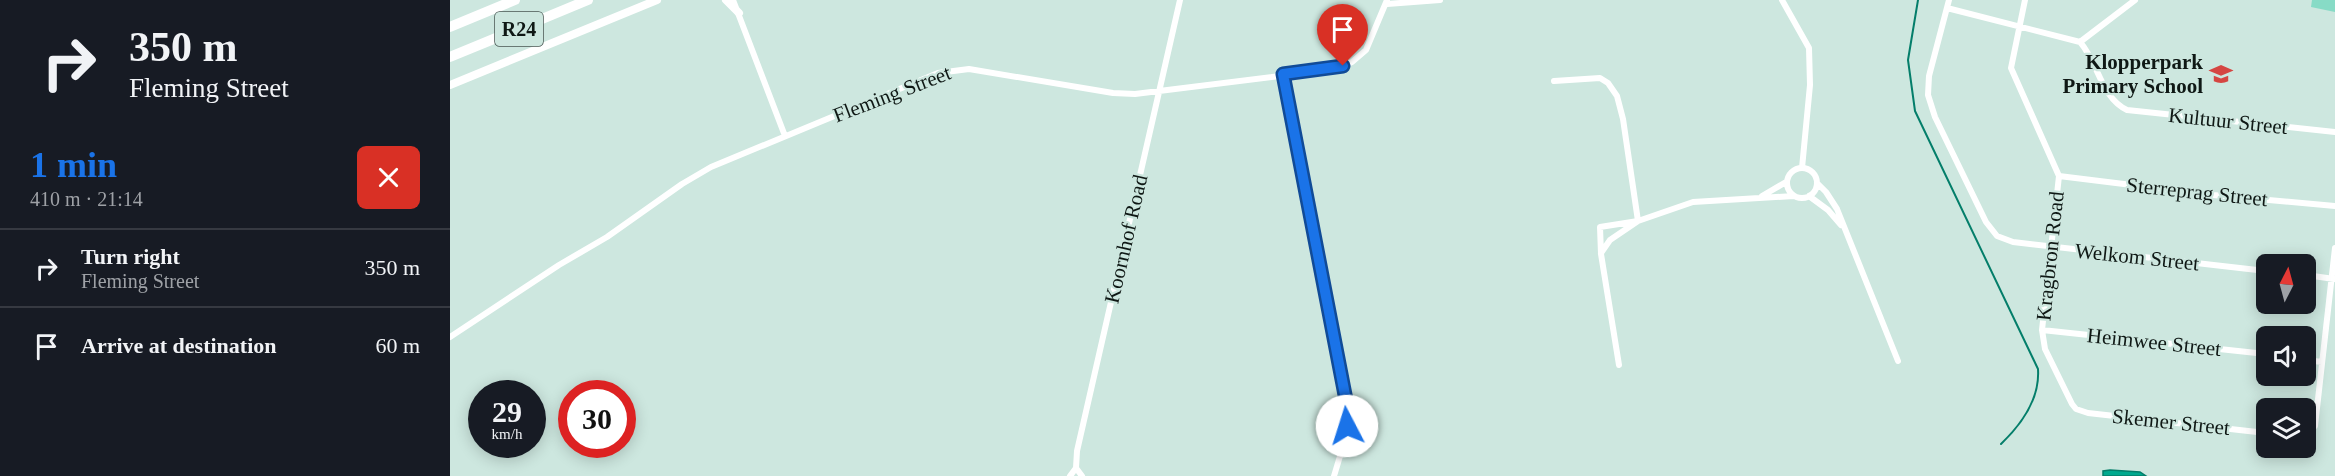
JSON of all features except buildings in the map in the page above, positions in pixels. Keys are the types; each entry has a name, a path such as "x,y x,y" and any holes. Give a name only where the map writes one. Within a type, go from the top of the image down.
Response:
{"highway":[{"name":"R24","path":"450,27 515,0"},
{"name":"R24","path":"450,57 588,0"}],"main road":[{"path":"450,85 657,0"},
{"path":"726,0 739,13"},
{"path":"735,0 739,13"}],"street":[{"name":"Koornhof Road","path":"1070,476 1076,468 1077,451 1180,0"},
{"path":"1387,2 1440,0"},
{"path":"1782,0 1809,48 1810,70 1802,168"},
{"name":"Welkom Street","path":"1949,0 1929,76 1928,95 1935,117 1993,232 2003,240 2050,248 2256,270"},
{"name":"Kragbron Road","path":"2025,0 2011,61 2012,71 2059,176 2042,330 2045,349 2051,364 2076,409"},
{"path":"1947,8 2080,42 2135,0"},
{"name":"Fleming Street","path":"450,337 559,265 608,237 682,184 711,167 928,76 957,69 1113,93 1135,94 1159,93 1283,74 1336,69 1352,62 1366,50 1387,2"},
{"path":"739,13 785,136"},
{"name":"Kultuur Street","path":"2080,42 2111,97 2127,110 2335,132"},
{"path":"1283,74 1346,400 1347,434 1334,476"},
{"path":"1554,81 1600,78 1608,83 1617,96 1623,118 1638,221"},
{"path":"1759,198 1786,182 1791,172 1802,168 1813,172 1817,183 1837,209 1898,361"},
{"name":"Sterreprag Street","path":"2059,176 2213,195 2335,206"},
{"path":"1786,182 1788,190 1794,196"},
{"path":"1619,365 1601,254 1600,227 1638,221 1694,202 1794,196 1801,198 1815,191 1817,183"},
{"path":"1809,196 1828,210 1843,228"},
{"path":"1601,254 1610,240 1638,221"},
{"path":"2316,417 2335,248"},
{"path":"2316,276 2333,278"},
{"name":"Heimwee Street","path":"2042,330 2256,353"},
{"path":"2316,361 2322,362"},
{"name":"Skemer Street","path":"2076,409 2088,413 2256,432"},
{"path":"1076,468 1082,476"}],"shaded area":[{"path":"2312,0 2335,0 2335,12 2311,7"},
{"path":"2103,471 2140,472 2146,476 2103,476"}],"waterway":[{"path":"1918,0 1908,60 1915,111 2038,369 2033,401 2016,428 2001,444"}],"place":[{"name":"Klopperpark Primary School","path":"2221,74"}],"route":[{"path":"1343,66 1336,69 1283,74 1346,400 1347,426"}]}
